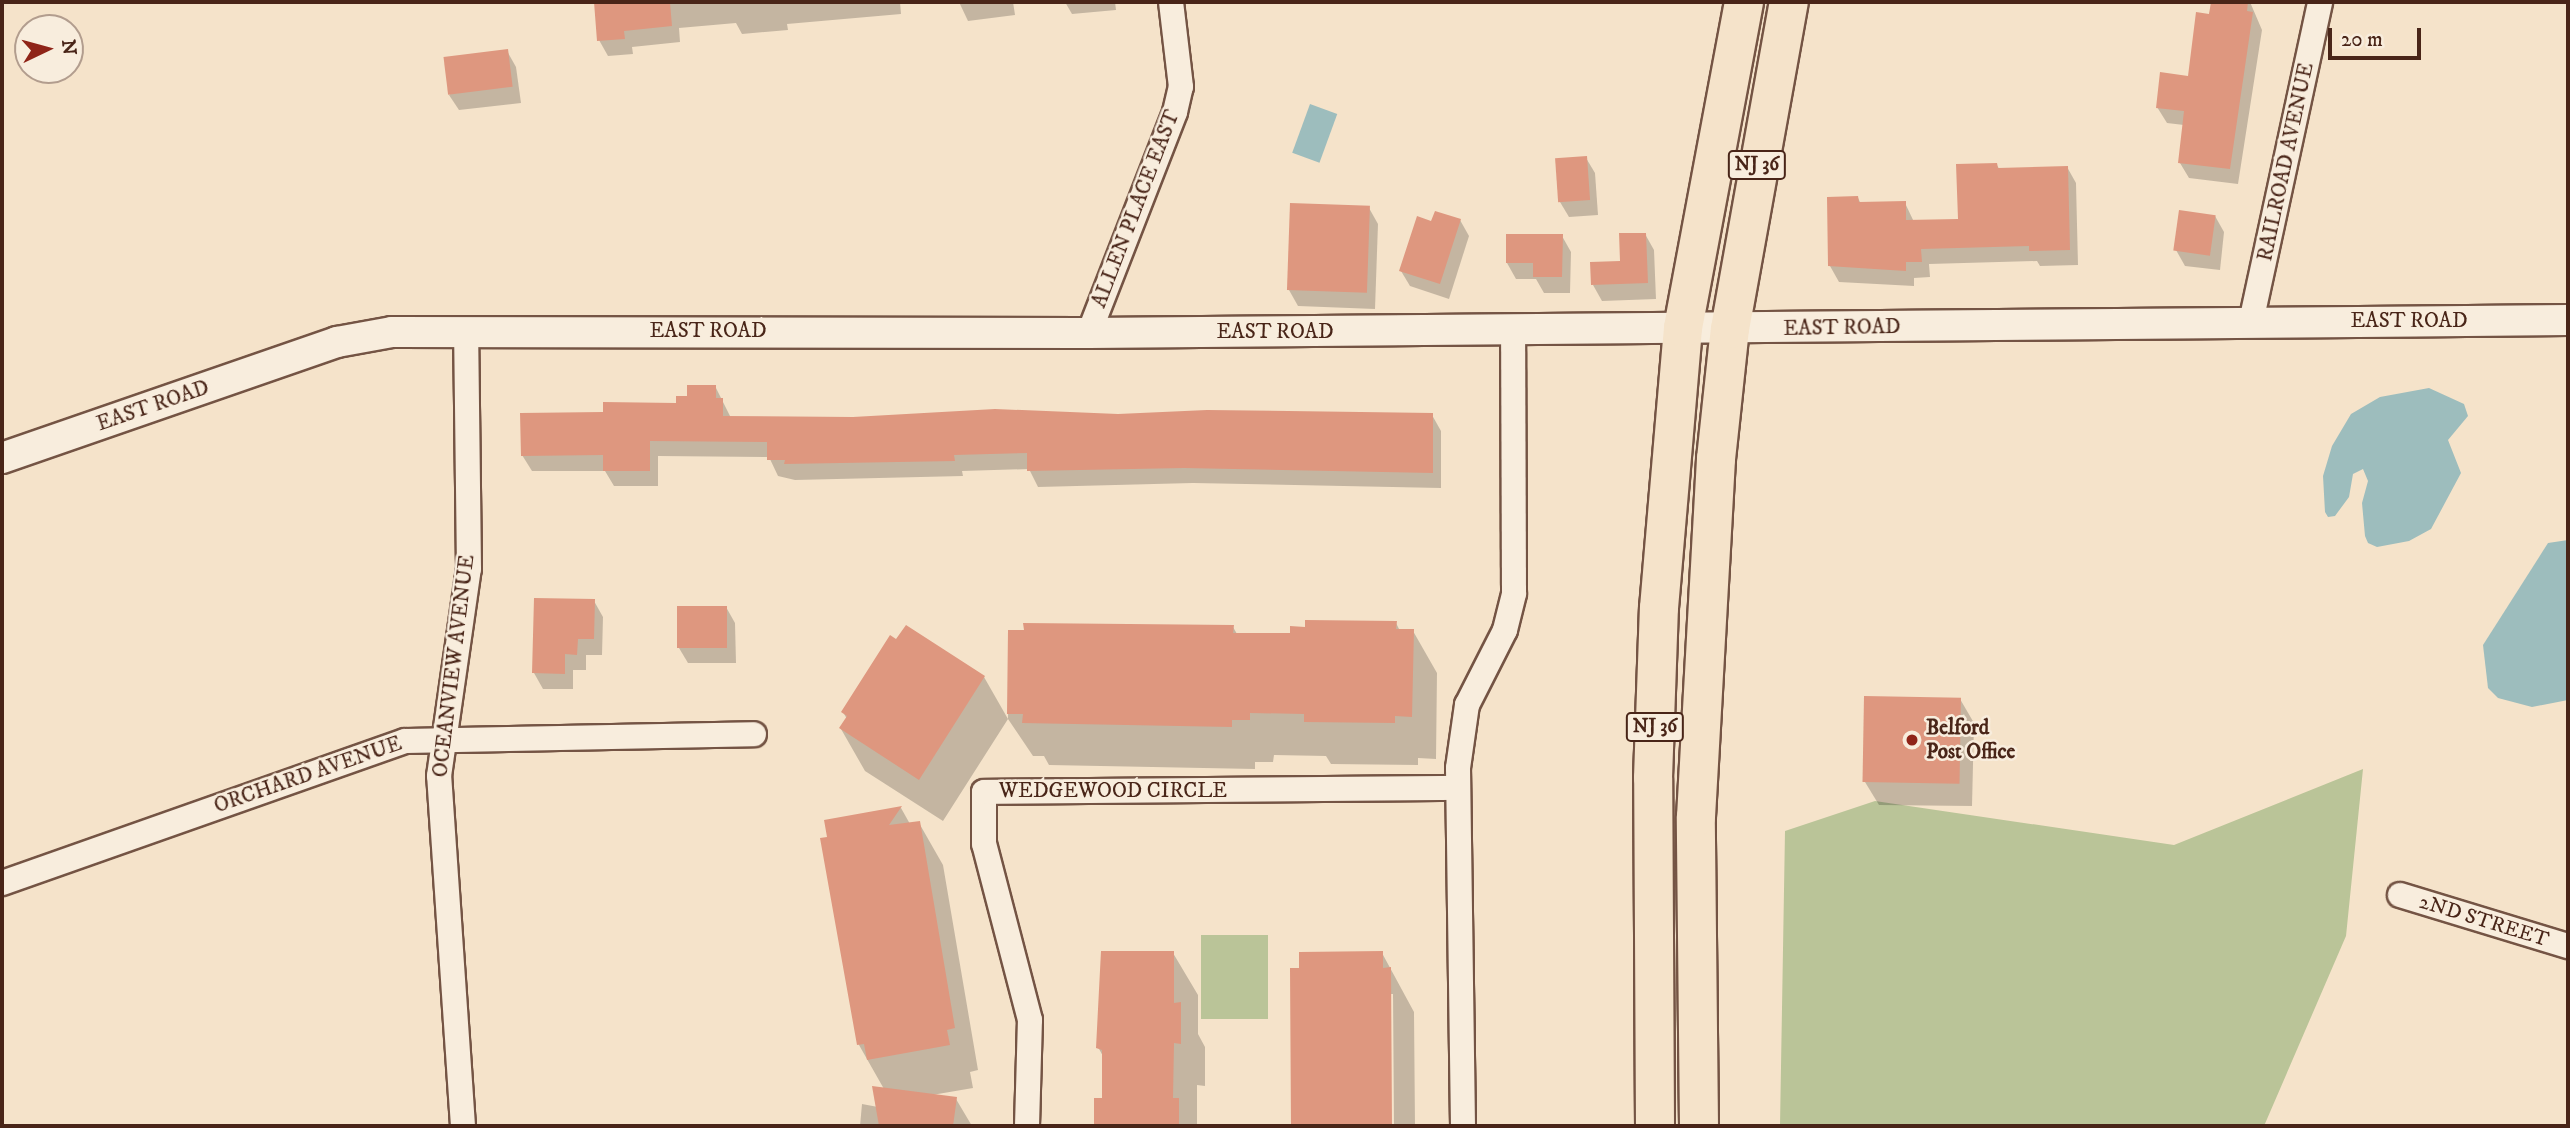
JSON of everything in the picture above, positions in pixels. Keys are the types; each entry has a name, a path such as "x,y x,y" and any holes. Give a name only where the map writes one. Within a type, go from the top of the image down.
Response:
{"highway":[{"name":"NJ 36","path":"1655,1126 1653,778 1660,608 1683,328 1744,2"},
{"name":"NJ 36","path":"1699,1126 1697,778 1716,459 1730,329 1789,2"}],"street":[{"name":"ALLEN PLACE EAST","path":"1089,333 1178,100 1181,87 1171,2"},
{"name":"RAILROAD AVENUE","path":"2251,322 2320,2"},
{"name":"EAST ROAD","path":"2,458 337,341 379,333 1089,333 2568,320"},
{"path":"1463,1126 1458,788 1467,705 1505,630 1514,593 1513,330"},
{"name":"OCEANVIEW AVENUE","path":"463,1126 439,776 442,739 468,569 466,331"},
{"name":"ORCHARD AVENUE","path":"2,883 390,744 442,739 754,734"},
{"name":"WEDGEWOOD CIRCLE","path":"1027,1126 1030,1020 984,844 984,792 1458,788"},
{"name":"2ND STREET","path":"2400,895 2568,946"}],"green space":[{"path":"2363,769 2346,936 2264,1126 1780,1126 1785,831 1875,801 2174,845"},
{"path":"1201,935 1268,935 1268,1019 1201,1019"}],"water":[{"path":"1310,104 1337,114 1319,163 1292,153"},
{"path":"2429,388 2464,404 2468,416 2448,440 2461,473 2431,529 2409,541 2377,547 2368,543 2365,536 2362,503 2368,481 2363,469 2353,474 2349,497 2335,516 2328,517 2325,512 2323,476 2332,446 2351,414 2380,397"},
{"path":"2568,540 2568,700 2532,707 2498,698 2488,688 2483,645 2548,543"}],"building":[{"path":"594,2 670,2 672,26 624,31 625,39 597,41"},
{"path":"2211,2 2248,2 2247,11 2253,12 2230,169 2178,163 2184,111 2156,108 2160,72 2188,76 2196,12 2209,14"},
{"path":"508,49 513,87 448,95 443,57"},
{"path":"1587,156 1590,200 1558,202 1555,158"},
{"path":"1997,163 1998,168 2068,166 2070,250 2029,251 2029,246 1921,249 1922,262 1906,262 1906,271 1828,266 1827,197 1858,196 1859,202 1906,201 1906,220 1958,219 1956,164"},
{"path":"1290,203 1370,206 1367,293 1287,290"},
{"path":"2179,210 2216,215 2210,256 2173,251"},
{"path":"1435,211 1461,219 1440,284 1399,271 1417,216 1431,221"},
{"path":"1619,233 1646,233 1648,283 1591,285 1590,262 1620,261"},
{"path":"1506,234 1563,234 1562,277 1533,277 1533,263 1506,263"},
{"path":"687,385 716,385 716,398 723,398 723,416 853,417 995,409 1118,414 1207,410 1433,413 1433,473 1184,468 1027,471 1027,453 954,455 955,461 784,464 785,460 767,460 767,442 650,441 650,471 603,471 603,455 521,456 520,413 603,412 603,402 676,403 676,396 687,396"},
{"path":"534,598 595,599 594,639 578,639 577,655 565,654 565,674 532,673"},
{"path":"677,606 727,606 727,648 677,648"},
{"path":"1305,620 1397,621 1396,629 1414,629 1412,717 1395,716 1395,723 1304,722 1304,714 1250,713 1250,720 1232,720 1232,727 1022,723 1023,714 1007,714 1008,630 1024,630 1023,623 1234,625 1233,633 1290,633 1290,626 1305,627"},
{"path":"906,625 985,676 919,780 839,728 847,716 841,712 890,635 896,639"},
{"name":"Belford Post Office","path":"1864,696 1961,698 1959,784 1862,782"},
{"path":"902,806 889,825 920,821 955,1028 947,1030 950,1045 867,1060 864,1044 857,1045 820,838 827,837 824,820"},
{"path":"1101,951 1174,951 1174,1003 1181,1002 1181,1044 1174,1043 1173,1098 1179,1098 1179,1126 1094,1126 1094,1098 1102,1098 1102,1050 1096,1048"},
{"path":"1383,951 1383,968 1391,967 1392,1126 1291,1126 1290,968 1299,968 1299,952"},
{"path":"872,1086 957,1097 953,1126 879,1126"}],"place":[{"name":"Belford Post Office","path":"1912,740"}]}
